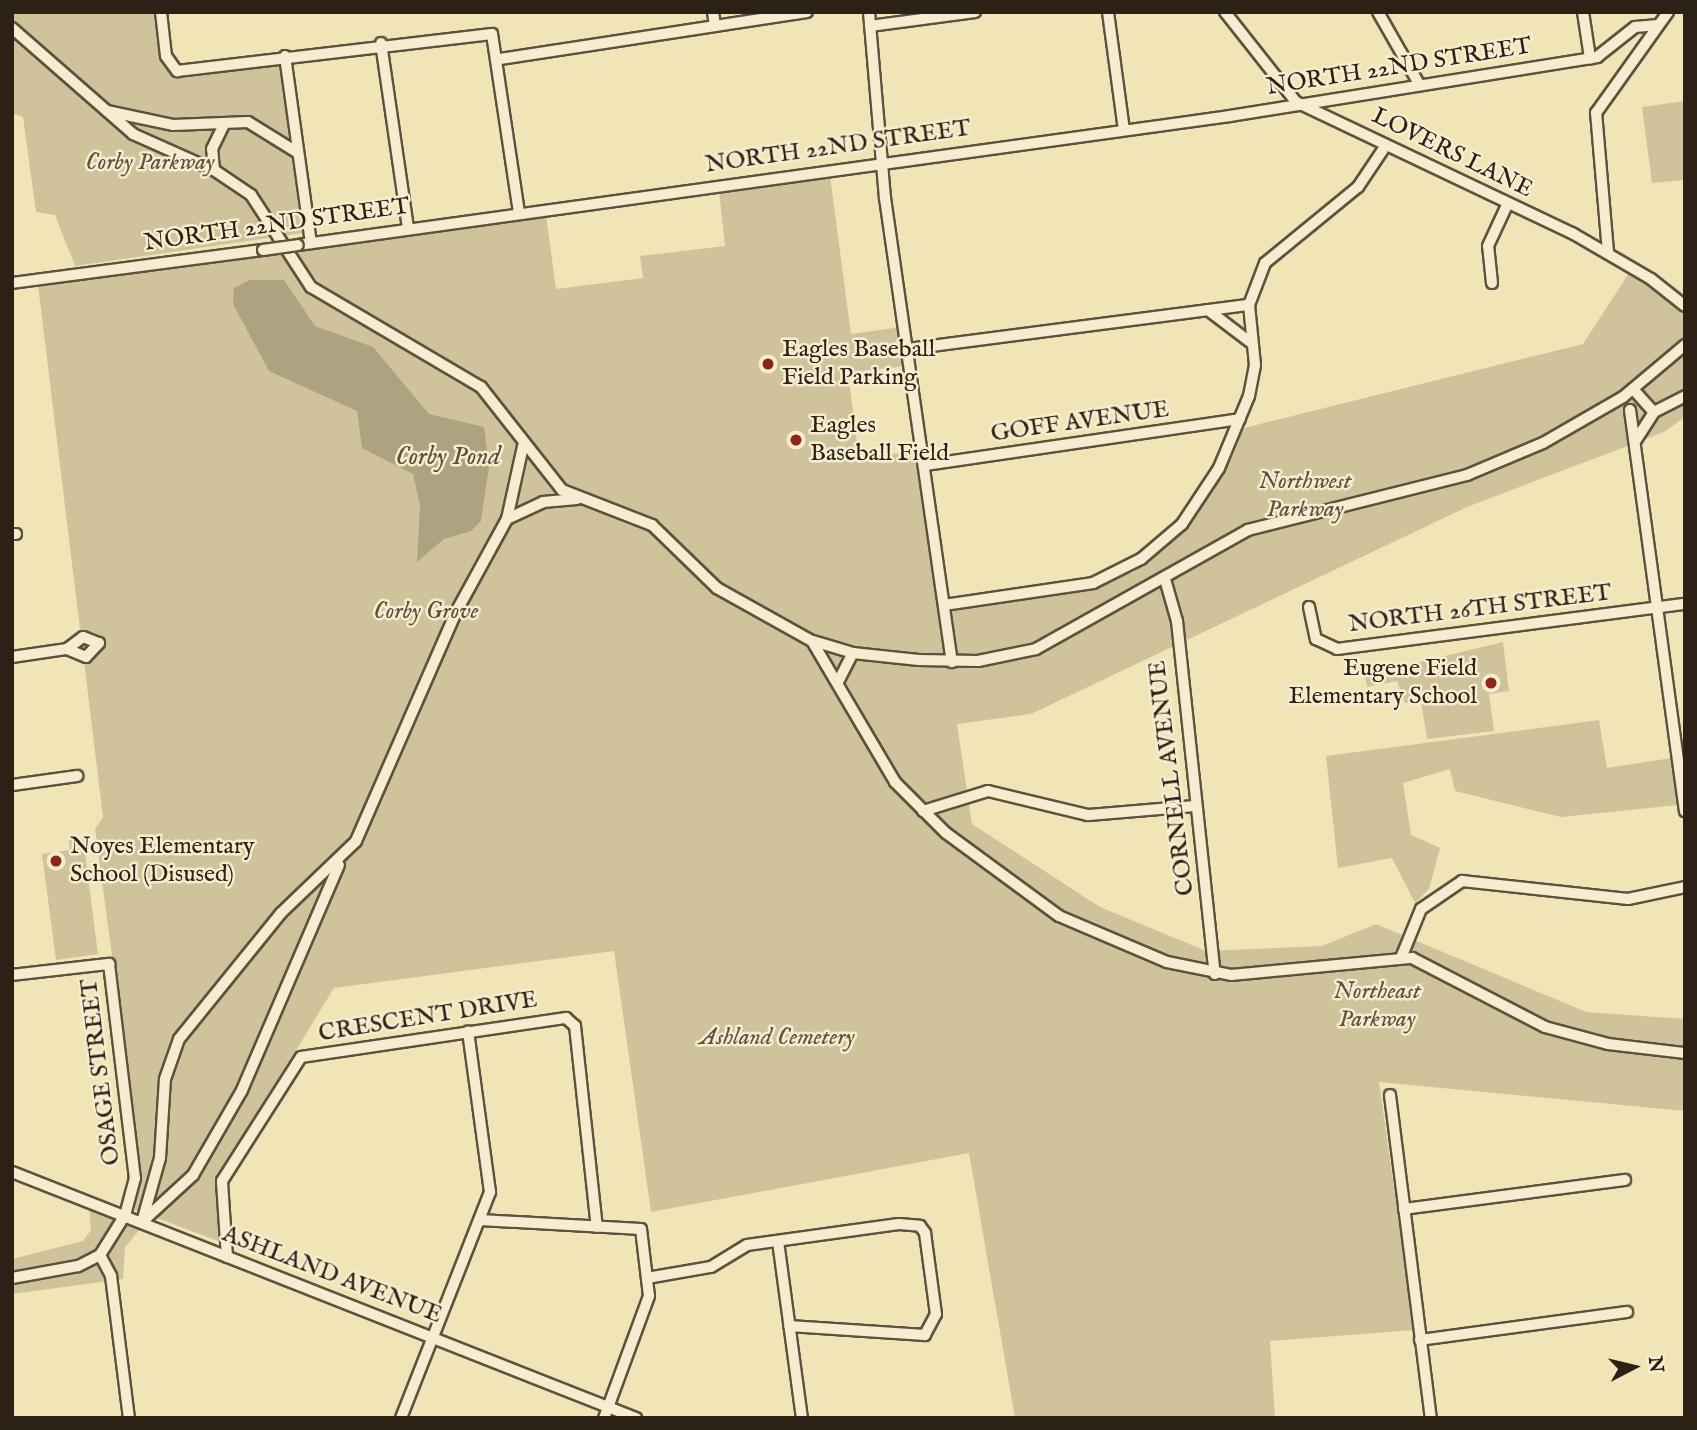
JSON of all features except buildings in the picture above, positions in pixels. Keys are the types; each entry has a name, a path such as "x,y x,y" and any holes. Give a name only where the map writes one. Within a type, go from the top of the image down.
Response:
{"street":[{"path":"161,12 168,65 177,71 285,55 487,32 495,37 500,59 519,212"},
{"path":"713,12 715,26"},
{"path":"500,59 807,12"},
{"path":"869,12 886,163 885,198 952,662"},
{"path":"870,26 975,12"},
{"path":"1108,12 1124,130"},
{"name":"LOVERS LANE","path":"1226,12 1287,94 1302,105 1608,252 1685,306"},
{"path":"1378,12 1418,82"},
{"path":"1583,12 1590,58"},
{"path":"1608,252 1596,113 1668,12"},
{"name":"NORTH 22ND STREET","path":"12,283 1302,105 1418,82 1590,58 1603,55 1635,27 1658,25"},
{"path":"12,28 133,134 214,170 251,195 278,235 299,277 481,387 523,446 577,499"},
{"path":"381,43 408,229"},
{"path":"285,55 311,243"},
{"path":"104,111 173,125 259,125 298,153"},
{"path":"214,170 212,149 223,124"},
{"path":"944,605 1093,583 1141,559 1190,513 1240,419 1254,381 1249,305 1265,263 1358,187 1386,145"},
{"path":"1492,283 1488,246 1508,203"},
{"path":"908,349 1249,305"},
{"path":"1208,310 1250,342"},
{"path":"507,519 542,502 577,499 652,525 718,588 812,640 853,653 952,662 1008,657 1056,642 1269,522 1405,493 1499,463 1623,397 1685,345"},
{"path":"1633,389 1651,416"},
{"path":"1636,440 1651,416 1685,396"},
{"path":"1623,397 1630,410 1636,440 1685,811"},
{"path":"1630,410 1651,416"},
{"name":"GOFF AVENUE","path":"925,465 1240,419"},
{"path":"142,1222 193,1175 242,1090 340,862 410,726 455,614 507,519 523,446"},
{"name":"CORNELL AVENUE","path":"1165,579 1177,621 1215,974"},
{"name":"NORTH 26TH STREET","path":"1308,607 1316,639 1338,649 1685,604"},
{"path":"812,640 839,680 876,756 923,811 1059,916 1167,962 1215,974 1401,958 1443,970 1545,1027 1608,1044 1685,1053"},
{"path":"12,657 67,649"},
{"path":"839,680 853,653"},
{"path":"12,785 77,776"},
{"path":"923,811 988,791 1088,815 1196,806"},
{"path":"142,1222 160,1158 165,1079 179,1039 281,913 340,862"},
{"path":"1401,958 1421,909 1462,881 1628,899 1685,887"},
{"name":"OSAGE STREET","path":"12,975 109,964 134,1158 125,1215"},
{"name":"CRESCENT DRIVE","path":"227,1257 222,1181 301,1057 570,1018 585,1104 597,1227"},
{"path":"401,1418 480,1220 491,1182 468,1032"},
{"path":"1390,1095 1431,1418"},
{"name":"ASHLAND AVENUE","path":"12,1172 433,1336 606,1412 636,1418"},
{"path":"1404,1209 1625,1180"},
{"path":"12,1278 78,1266 100,1255 125,1215"},
{"path":"480,1220 641,1229 649,1296 606,1412"},
{"path":"647,1278 711,1267 747,1245 839,1232 920,1226 936,1322 914,1337 789,1326"},
{"path":"778,1241 802,1418"},
{"path":"100,1255 111,1276 129,1418"},
{"path":"1420,1339 1627,1311"}],"green space":[{"name":"Corby Parkway","path":"12,12 157,12 162,61 175,75 279,62 302,233 75,266 55,215 36,212 23,117 12,113"},
{"path":"1685,101 1685,180 1652,183 1642,107"},
{"path":"830,176 851,334 901,327 906,366 848,373 859,458 918,451 941,609 1071,593 1134,572 1184,531 1232,458 1244,428 1583,344 1631,270 1676,301 1685,294 1685,417 1664,432 1467,507 1031,714 957,724 972,824 1100,907 1206,951 1322,946 1376,924 1586,1012 1685,1019 1685,1111 1379,1082 1414,1330 1270,1341 1275,1418 1015,1418 969,1153 651,1212 614,951 334,988 218,1178 218,1241 135,1210 140,1164 95,829 103,817 38,285 546,215 556,289 643,278 640,256 725,246 719,191"},
{"path":"1503,642 1509,691 1489,694 1494,731 1427,739 1421,701 1405,703 1397,681 1367,687 1365,675"},
{"path":"1599,720 1607,768 1672,758 1678,805 1561,817 1455,791 1450,769 1403,783 1411,835 1440,848 1429,889 1415,903 1392,858 1338,868 1326,756"},
{"path":"83,838 98,954 56,960 42,854 70,850 69,840"},
{"path":"89,1206 141,1228 125,1247 123,1279 12,1294 12,1259 83,1241 91,1230"}],"water":[{"name":"Corby Pond","path":"250,280 284,280 315,326 373,347 429,414 484,427 489,467 481,521 471,531 444,539 417,562 420,505 413,474 362,448 357,411 269,371 233,304 234,288"}],"place":[{"name":"Eagles Baseball Field Parking","path":"768,364"},
{"name":"Eagles Baseball Field","path":"796,440"},
{"name":"Eugene Field Elementary School","path":"1491,683"},
{"name":"Noyes Elementary School (Disused)","path":"56,861"}],"park label":[{"name":"Northwest Parkway","path":"1305,496"},
{"name":"Corby Grove","path":"426,612"},
{"name":"Northeast Parkway","path":"1377,1006"},
{"name":"Ashland Cemetery","path":"777,1038"}]}
